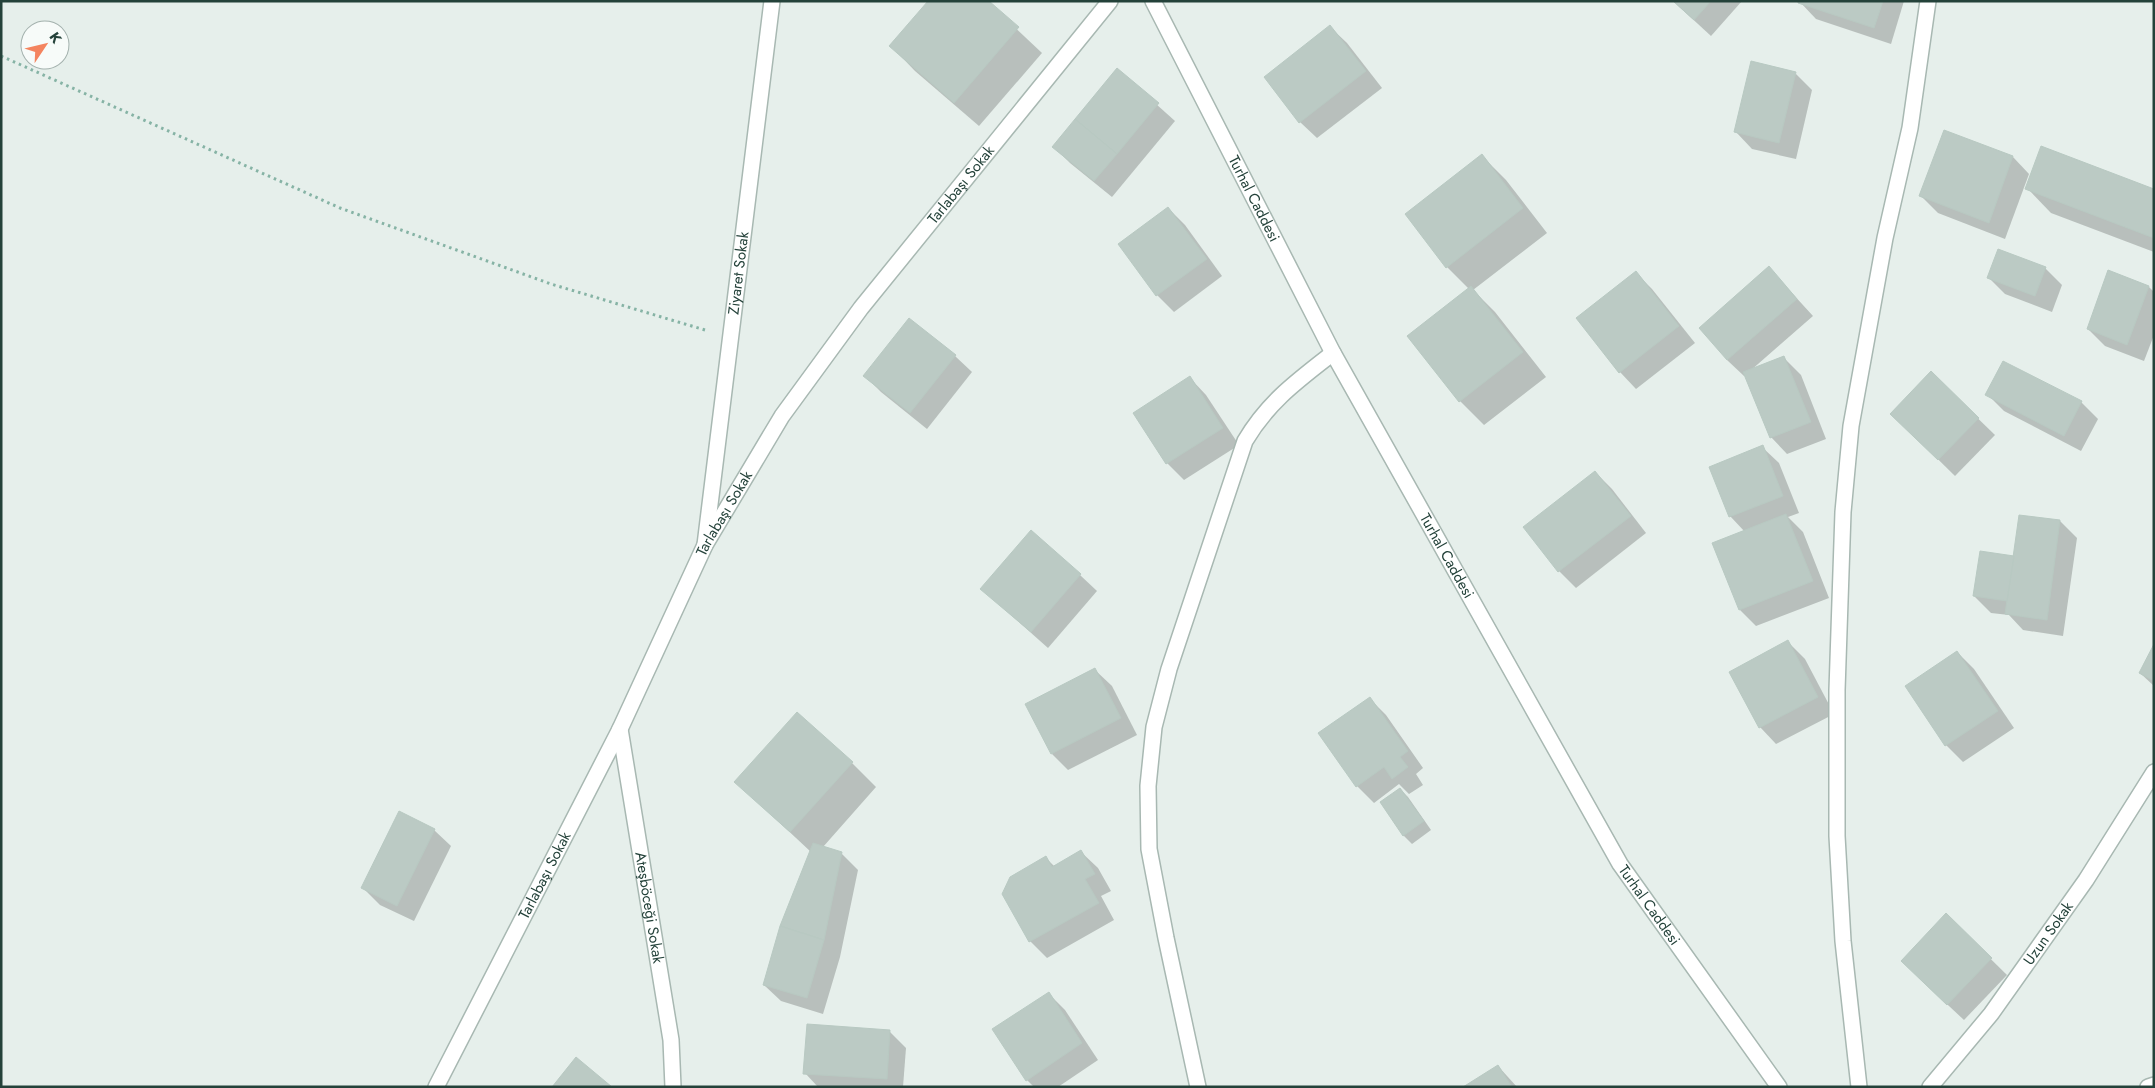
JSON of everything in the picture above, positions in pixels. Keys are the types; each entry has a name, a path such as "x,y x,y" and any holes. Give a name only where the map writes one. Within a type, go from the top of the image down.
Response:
{"street":[{"name":"Ziyaret Sokak","path":"705,545 772,1"},
{"name":"Tarlabaşı Sokak","path":"436,1087 620,729 705,545 782,416 856,316 1110,1"},
{"name":"Turhal Caddesi","path":"1154,1 1333,353 1620,864 1779,1087"},
{"path":"1859,1087 1843,941 1837,836 1838,630 1843,512 1851,426 1885,238 1910,128 1928,1"},
{"path":"1198,1087 1149,849 1148,786 1154,727 1169,669 1245,441 1257,420 1274,402 1333,353"},
{"name":"Ateşböceği Sokak","path":"620,729 671,1040 673,1087"},
{"name":"Uzun Sokak","path":"1930,1087 1991,1014 2086,880 2154,772"},
{"path":"2148,1087 2154,1084"}],"path":[{"path":"1,56 340,208 551,284 731,338"}],"building":[{"path":"928,1 989,1 1019,27 954,103 889,46"},
{"path":"1673,1 1711,1 1694,20"},
{"path":"1798,1 1883,1 1874,28 1798,3"},
{"path":"1330,25 1366,71 1299,123 1264,77"},
{"path":"1751,61 1796,72 1779,143 1734,132"},
{"path":"1117,68 1159,103 1117,154 1075,119"},
{"path":"1075,119 1117,154 1094,181 1052,147"},
{"path":"1944,130 2013,156 1989,223 1919,196"},
{"path":"2041,146 2154,189 2154,238 2025,189"},
{"path":"1482,154 1523,208 1446,268 1405,214"},
{"path":"1168,207 1207,259 1156,296 1118,244"},
{"path":"1998,249 2046,267 2035,296 1987,278"},
{"path":"1769,266 1797,299 1727,360 1699,328"},
{"path":"2108,270 2149,286 2127,345 2087,329"},
{"path":"1636,271 1679,326 1619,373 1576,318"},
{"path":"1471,286 1523,352 1459,402 1407,336"},
{"path":"909,318 956,355 910,413 863,376"},
{"path":"1784,356 1811,422 1770,438 1743,372"},
{"path":"2003,361 2082,401 2064,436 1985,395"},
{"path":"1931,371 1979,418 1938,460 1890,414"},
{"path":"1190,376 1223,428 1166,464 1133,413"},
{"path":"1763,445 1783,496 1729,517 1709,467"},
{"path":"1595,471 1631,516 1558,572 1523,527"},
{"path":"1786,514 1813,581 1739,610 1712,543"},
{"path":"2019,515 2060,520 2047,620 2005,614"},
{"path":"1031,530 1081,574 1031,632 980,589"},
{"path":"1980,551 2014,556 2007,601 1973,596"},
{"path":"1788,640 1818,697 1759,728 1729,672"},
{"path":"2154,644 2154,681 2139,673"},
{"path":"1957,651 1998,711 1945,746 1905,686"},
{"path":"1095,668 1121,718 1051,754 1025,704"},
{"path":"1370,697 1408,751 1400,757 1408,767 1392,779 1384,767 1356,787 1318,733"},
{"path":"797,712 853,762 790,832 734,782"},
{"path":"1400,788 1424,821 1403,836 1380,802"},
{"path":"399,811 435,829 397,906 361,888"},
{"path":"813,843 842,852 824,940 780,926"},
{"path":"1081,850 1095,874 1085,879 1099,903 1029,942 1002,894 1010,877 1046,856 1052,867"},
{"path":"1946,913 1992,958 1947,1005 1901,961"},
{"path":"780,926 824,940 807,998 763,985"},
{"path":"1049,992 1082,1043 1026,1081 992,1029"},
{"path":"807,1024 890,1030 887,1079 803,1074"},
{"path":"576,1057 612,1087 552,1087"},
{"path":"1498,1065 1512,1087 1463,1087"}]}
